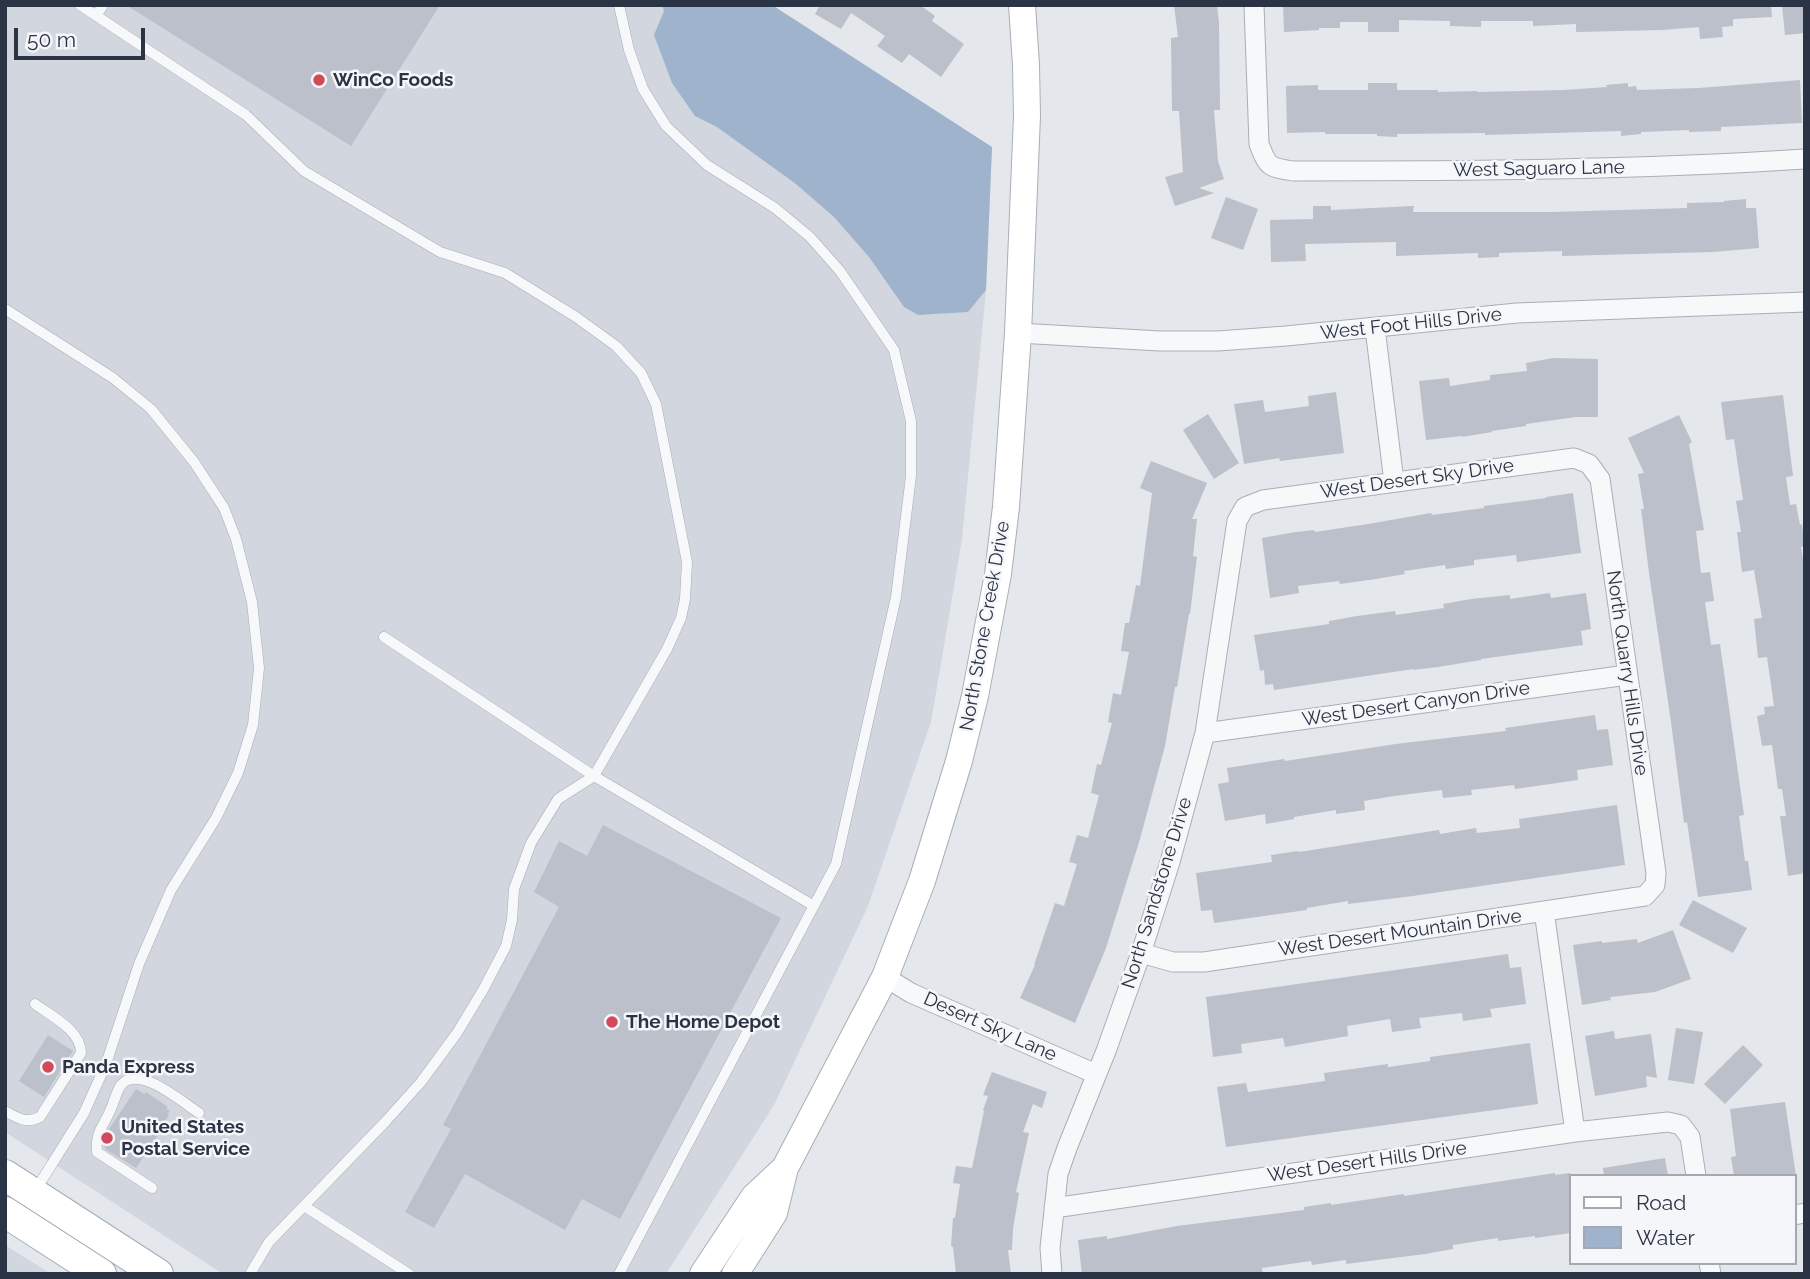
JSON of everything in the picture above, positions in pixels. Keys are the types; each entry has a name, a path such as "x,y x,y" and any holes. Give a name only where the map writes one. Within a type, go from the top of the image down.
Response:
{"main road":[{"path":"5,1175 158,1274"},
{"path":"5,1212 101,1274"}],"street":[{"name":"North Stone Creek Drive","path":"735,1274 774,1213 785,1168 885,977 922,881 959,761 975,696 998,574 1006,507 1018,333 1027,116 1021,5"},
{"name":"West Saguaro Lane","path":"1254,5 1259,144 1265,160 1273,168 1457,171 1804,165"},
{"name":"West Foot Hills Drive","path":"1018,333 1160,341 1218,341 1517,313 1805,302"},
{"path":"1375,328 1394,482"},
{"name":"West Desert Sky Drive","path":"1245,507 1263,500 1574,458 1590,464"},
{"name":"North Quarry Hills Drive","path":"1590,464 1600,479 1656,873 1655,885"},
{"name":"North Sandstone Drive","path":"1052,1274 1050,1248 1058,1174 1141,953 1170,862 1205,733 1237,521 1245,507"},
{"name":"West Desert Canyon Drive","path":"1205,733 1627,675"},
{"name":"West Desert Mountain Drive","path":"1141,953 1173,962 1204,962 1645,895 1655,885"},
{"path":"1544,911 1575,1132"},
{"name":"Desert Sky Lane","path":"885,977 911,993 1096,1074"},
{"name":"West Desert Hills Drive","path":"1054,1208 1575,1132 1668,1122 1681,1125 1690,1137 1696,1174"},
{"name":"North Stone Creek Drive","path":"703,1274 754,1196 785,1168"}],"lane":[{"path":"80,5 246,115 304,171 440,252 505,273 616,346 641,373 656,404 687,562 681,618 667,649 594,776 558,799 531,843 513,888 512,920 506,946 457,1033 421,1082 386,1121 269,1242 250,1274"},
{"path":"96,16 103,5"},
{"path":"619,5 629,50 643,89 666,126 707,165 775,208 810,237 841,271 894,349 911,421 911,476 896,597 836,864 619,1274"},
{"path":"5,309 113,378 151,409 200,470 224,508 239,549 252,602 259,668 253,725 238,773 216,818 171,890 139,964 106,1064 84,1114 33,1193"},
{"path":"384,637 594,776 814,906"},
{"path":"5,1111 21,1120 33,1121 40,1117 81,1052 81,1044 76,1035 35,1004"},
{"path":"152,1188 97,1152 96,1138 122,1084 143,1078 199,1112"},
{"path":"304,1206 409,1274"}],"shaded area":[{"path":"5,5 772,5 992,147 986,290 962,539 931,722 868,906 774,1105 666,1274 223,1274 5,1132"},
{"path":"5,1245 51,1274 5,1274"}],"water":[{"path":"662,5 772,5 992,147 986,290 968,312 918,315 904,307 869,257 834,217 796,184 717,127 695,116 672,83 654,35 664,11"}],"building":[{"name":"WinCo Foods","path":"126,5 440,5 351,146"},
{"path":"820,5 920,5 935,16 932,21 964,44 941,77 909,54 902,63 877,46 885,36 851,13 841,29 815,14"},
{"path":"1174,5 1217,5 1220,110 1214,110 1218,161 1224,179 1199,188 1214,193 1175,206 1165,177 1183,172 1179,111 1172,111 1171,38 1178,37"},
{"path":"1283,5 1771,5 1772,17 1733,19 1733,26 1722,27 1723,37 1700,39 1699,27 1576,32 1576,24 1533,26 1533,21 1481,21 1481,27 1450,26 1450,21 1399,20 1399,32 1368,32 1368,22 1340,22 1340,28 1284,32"},
{"path":"1782,5 1805,5 1805,33 1785,35"},
{"path":"1800,80 1802,123 1721,127 1721,131 1641,132 1621,136 1621,131 1485,135 1397,134 1397,137 1325,132 1287,133 1286,86 1318,85 1318,90 1368,90 1368,83 1397,83 1397,90 1478,92 1564,90 1628,83 1628,87 1636,86 1637,90 1699,88"},
{"path":"1226,197 1258,209 1243,250 1211,238"},
{"path":"1746,199 1746,208 1756,208 1759,248 1713,252 1562,256 1562,251 1499,253 1499,257 1478,258 1478,253 1396,256 1396,242 1305,244 1306,261 1271,262 1270,220 1313,219 1313,206 1331,206 1331,210 1414,206 1413,212 1553,212 1687,208 1687,203"},
{"path":"1553,358 1598,359 1598,417 1576,417 1462,437 1426,440 1419,381 1449,378 1450,386 1490,380 1490,375 1527,371 1526,363"},
{"path":"1336,392 1344,453 1280,461 1279,458 1244,464 1234,404 1263,400 1265,412 1309,406 1308,396"},
{"path":"1783,395 1793,476 1786,477 1790,505 1796,504 1805,547 1801,547 1805,571 1805,873 1788,876 1780,816 1786,816 1782,789 1778,789 1772,745 1762,746 1757,716 1765,714 1764,707 1774,706 1767,657 1758,658 1754,619 1762,618 1754,570 1742,572 1737,532 1741,532 1736,501 1743,500 1734,439 1726,440 1721,402"},
{"path":"1208,414 1239,463 1214,479 1183,430"},
{"path":"1679,415 1692,442 1689,444 1704,530 1696,531 1701,573 1710,572 1714,601 1705,602 1711,645 1720,644 1744,815 1739,816 1752,890 1698,897 1687,822 1684,823 1649,573 1638,474 1644,473 1628,438"},
{"path":"1151,461 1207,483 1192,519 1197,519 1193,556 1197,557 1190,614 1165,746 1140,839 1106,948 1075,1023 1020,998 1035,965 1055,903 1064,906 1077,864 1069,862 1077,835 1088,838 1099,795 1091,793 1097,764 1101,765 1112,723 1108,722 1113,693 1121,695 1129,652 1121,651 1125,623 1129,623 1136,585 1140,586 1152,493 1140,488"},
{"path":"1573,493 1581,553 1517,562 1516,555 1474,560 1474,565 1446,569 1445,565 1404,571 1405,574 1376,579 1298,586 1299,593 1270,598 1262,538 1431,513 1484,508"},
{"path":"1550,593 1551,598 1586,593 1591,629 1581,631 1583,645 1274,690 1273,684 1265,685 1264,670 1260,671 1254,635 1329,624 1329,621 1357,616 1395,611 1396,615 1444,608 1443,604 1471,599 1510,595 1510,599"},
{"path":"1595,715 1597,730 1608,729 1613,765 1577,770 1578,780 1515,789 1514,785 1471,790 1472,795 1443,798 1442,790 1394,796 1364,801 1365,810 1336,814 1336,810 1266,824 1265,814 1225,821 1218,784 1229,782 1227,768 1506,731 1505,728"},
{"path":"1617,805 1625,865 1413,896 1348,904 1348,901 1307,910 1214,923 1212,910 1201,911 1196,873 1272,862 1271,855 1439,830 1440,834 1476,828 1477,833 1520,828 1519,819"},
{"name":"The Home Depot","path":"603,825 781,918 620,1219 582,1199 565,1230 465,1174 434,1228 405,1212 451,1129 443,1125 559,907 534,892 559,841 587,856"},
{"path":"1693,900 1747,928 1733,953 1679,925"},
{"path":"1673,930 1691,979 1655,992 1610,997 1611,1000 1582,1005 1573,945 1637,939 1638,943"},
{"path":"1508,954 1510,968 1521,967 1526,1004 1490,1009 1492,1017 1463,1021 1462,1013 1419,1018 1421,1028 1392,1032 1390,1019 1347,1026 1348,1036 1285,1047 1283,1038 1241,1044 1242,1053 1213,1057 1206,997"},
{"path":"1676,1028 1703,1032 1694,1084 1668,1080"},
{"path":"1614,1031 1615,1039 1651,1034 1657,1078 1646,1076 1647,1087 1595,1096 1585,1036"},
{"name":"Panda Express","path":"48,1035 73,1051 44,1097 19,1081"},
{"path":"1530,1043 1538,1104 1226,1147 1217,1087 1246,1083 1248,1092 1325,1081 1324,1073 1430,1061 1430,1057"},
{"path":"1743,1045 1763,1065 1725,1104 1704,1084"},
{"path":"992,1072 1047,1092 1042,1108 1033,1104 1023,1132 1029,1133 1016,1192 1019,1193 1012,1250 1008,1250 1011,1274 956,1274 951,1246 960,1184 953,1183 956,1166 972,1168 988,1096 983,1095"},
{"path":"136,1089 145,1094 146,1092 170,1111 162,1129 136,1168 105,1149 104,1144 109,1129"},
{"path":"1785,1102 1796,1174 1734,1174 1731,1157 1736,1156 1730,1109"},
{"path":"1665,1158 1668,1174 1604,1174 1603,1168"},
{"path":"1570,1173 1568,1233 1498,1241 1498,1238 1453,1245 1453,1249 1425,1254 1346,1264 1346,1260 1312,1265 1311,1261 1262,1268 1263,1274 1082,1274 1078,1240 1107,1236 1107,1239 1177,1226 1304,1210 1304,1207 1331,1203 1404,1196"}],"place":[{"name":"WinCo Foods","path":"319,80"},
{"name":"The Home Depot","path":"612,1022"},
{"name":"Panda Express","path":"48,1067"},
{"name":"United States Postal Service","path":"107,1138"}]}
